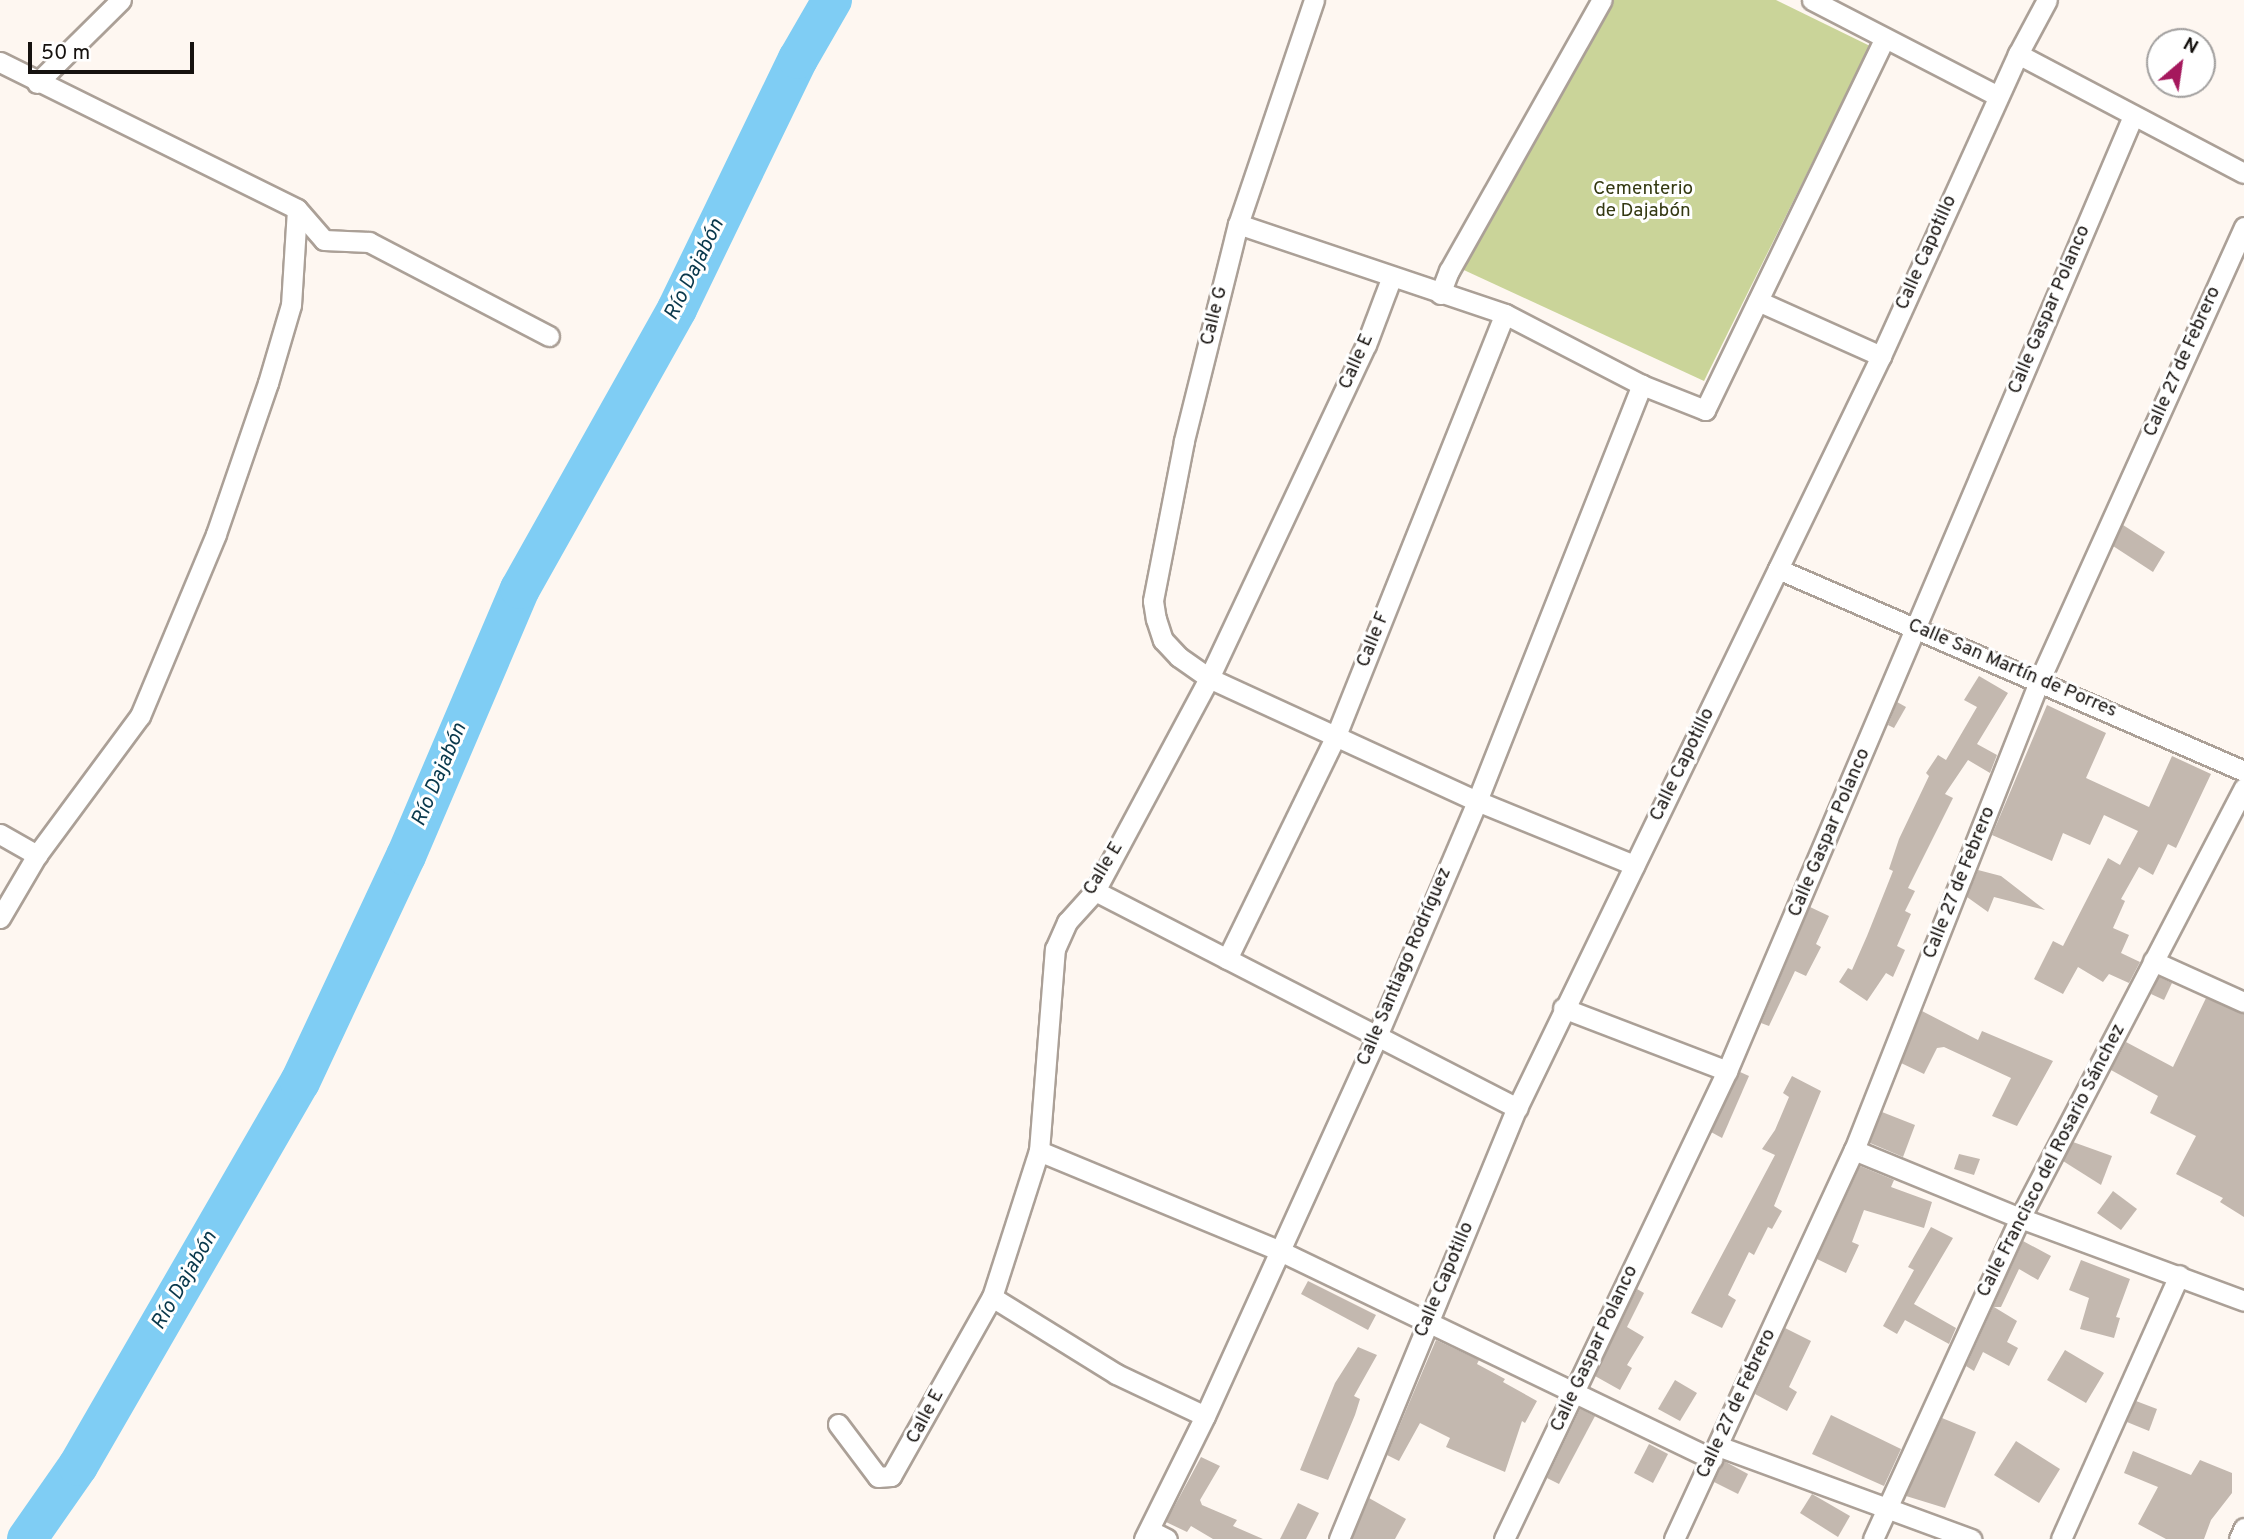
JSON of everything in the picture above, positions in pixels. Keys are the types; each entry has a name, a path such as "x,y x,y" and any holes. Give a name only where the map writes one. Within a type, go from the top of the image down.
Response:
{"street":[{"path":"37,83 121,0"},
{"name":"Calle G","path":"1209,678 1163,640 1153,601 1184,440 1238,224 1314,0"},
{"path":"1440,295 1449,271 1602,0"},
{"path":"1812,0 1884,40 1998,96"},
{"name":"Calle Capotillo","path":"1339,1539 1517,1108 1563,1008 1881,356 1998,96 2047,0"},
{"path":"1238,224 1391,279 1505,314 1642,385 1705,410 1884,40"},
{"path":"2018,54 2244,173"},
{"path":"0,62 37,83 297,209 324,240 369,242 549,336"},
{"name":"Calle Gaspar Polanco","path":"1504,1539 1727,1071 2133,116"},
{"path":"0,918 37,855 140,716 216,534 291,305 297,209"},
{"name":"Calle 27 de Febrero","path":"1674,1539 1854,1150 2040,679 2244,227"},
{"name":"Calle E","path":"838,1424 878,1477 891,1476 992,1297 1039,1151 1055,949 1067,922 1095,891 1209,678 1366,345 1391,279"},
{"path":"1758,301 1881,356"},
{"name":"Calle F","path":"1227,959 1337,733 1505,314"},
{"name":"Calle Santiago Rodríguez","path":"1146,1534 1205,1416 1377,1036 1477,801 1642,385"},
{"name":"Calle San Martín de Porres","path":"1778,569 2040,679 2244,771"},
{"path":"1209,678 1337,733 1477,801 1634,864"},
{"name":"Calle Francisco del Rosario Sánchez","path":"1873,1539 2020,1218 2244,788"},
{"path":"0,834 37,855"},
{"path":"1095,891 1517,1108"},
{"path":"2153,961 2244,1002"},
{"path":"1563,1008 1727,1071"},
{"path":"1854,1150 2020,1218 2244,1301"},
{"path":"1039,1151 1278,1250 1428,1321 1573,1395 1715,1452 1886,1507 1971,1539"},
{"path":"2061,1539 2179,1275"},
{"path":"992,1297 1116,1374 1205,1416"},
{"path":"2239,1539 2244,1528"},
{"path":"1146,1534 1167,1539"}],"green space":[{"name":"Cementerio de Dajabón","path":"1601,0 1776,0 1870,46 1704,381 1453,265"}],"building":[{"path":"2123,525 2165,552 2153,572 2113,546"},
{"path":"1979,676 2008,693 1977,744 1997,755 1990,773 1968,760 1945,794 1953,798 1908,888 1915,891 1905,911 1911,914 1897,946 1905,950 1893,977 1886,973 1867,1001 1839,982 1848,968 1852,970 1867,936 1893,871 1889,869 1899,839 1929,776 1926,773 1938,755 1946,760 1977,707 1964,700"},
{"path":"1897,702 1906,707 1894,728 1888,725"},
{"path":"2047,705 2106,733 2086,778 2149,807 2172,756 2211,774 2176,848 2168,844 2153,875 2139,867 2121,899 2125,901 2113,928 2129,935 2121,953 2140,962 2129,983 2109,974 2103,982 2078,967 2063,994 2034,979 2053,941 2063,946 2108,858 2120,865 2138,831 2104,815 2090,845 2063,833 2052,861 1992,835"},
{"path":"1978,870 2001,876 2045,910 1994,897 1988,912 1967,897"},
{"path":"1810,907 1829,916 1816,944 1821,947 1806,976 1795,971 1769,1026 1761,1023"},
{"path":"2159,977 2172,983 2164,1000 2151,994"},
{"path":"2206,998 2244,1014 2244,1217 2220,1202 2223,1198 2176,1174 2196,1136 2150,1113 2158,1096 2111,1070 2126,1042 2173,1067"},
{"path":"1922,1011 1978,1040 1982,1031 2053,1061 2017,1126 1992,1116 2011,1078 1944,1047 1937,1048 1924,1074 1901,1063"},
{"path":"1740,1072 1749,1076 1722,1138 1711,1132"},
{"path":"1792,1076 1821,1091 1774,1206 1782,1211 1772,1229 1768,1227 1754,1255 1749,1252 1728,1295 1736,1300 1722,1328 1691,1313 1775,1155 1762,1149 1775,1130 1789,1097 1783,1093"},
{"path":"1882,1112 1915,1125 1903,1157 1870,1143"},
{"path":"2073,1142 2112,1156 2101,1185 2063,1161"},
{"path":"1959,1154 1980,1159 1974,1175 1954,1169"},
{"path":"1860,1166 1894,1180 1891,1187 1932,1202 1924,1228 1864,1210 1852,1242 1859,1245 1846,1273 1817,1259"},
{"path":"2113,1191 2137,1209 2121,1230 2097,1213"},
{"path":"1931,1227 1953,1238 1914,1304 1956,1328 1949,1344 1905,1320 1897,1334 1883,1326 1914,1270 1908,1267"},
{"path":"2023,1241 2051,1256 2038,1280 2019,1269 2001,1307 1994,1307 2017,1321 2007,1342 2018,1348 2009,1366 1983,1352 1974,1371 1966,1366"},
{"path":"2081,1260 2130,1279 2116,1317 2120,1318 2114,1338 2080,1329 2089,1298 2069,1290"},
{"path":"1308,1281 1376,1315 1368,1330 1301,1294"},
{"path":"1637,1289 1644,1293 1627,1327 1644,1337 1627,1365 1632,1368 1620,1390 1595,1376"},
{"path":"1785,1328 1811,1341 1789,1387 1797,1392 1787,1411 1755,1394"},
{"path":"1436,1340 1479,1360 1477,1364 1537,1401 1525,1423 1522,1421 1505,1472 1446,1447 1450,1438 1420,1423 1399,1461 1387,1455"},
{"path":"1358,1347 1377,1355 1354,1396 1360,1399 1328,1480 1300,1470 1335,1383"},
{"path":"2065,1350 2104,1373 2086,1403 2047,1380"},
{"path":"1675,1380 1697,1393 1680,1421 1658,1409"},
{"path":"2136,1401 2157,1409 2149,1431 2127,1422"},
{"path":"1580,1409 1595,1416 1559,1484 1547,1478"},
{"path":"1831,1415 1901,1449 1884,1486 1812,1454"},
{"path":"1942,1418 1976,1432 1945,1508 1906,1496"},
{"path":"2016,1441 2060,1469 2039,1503 1994,1475"},
{"path":"1649,1444 1668,1454 1653,1483 1634,1473"},
{"path":"2133,1451 2191,1475 2200,1460 2232,1473 2232,1493 2211,1520 2204,1539 2166,1539 2138,1524 2158,1487 2124,1473"},
{"path":"1201,1457 1220,1466 1200,1500 1202,1505 1237,1520 1233,1526 1263,1539 1213,1539 1191,1526 1187,1532 1166,1522"},
{"path":"1724,1461 1748,1474 1738,1494 1714,1482"},
{"path":"1812,1494 1850,1516 1838,1537 1800,1513"},
{"path":"1369,1498 1406,1519 1395,1539 1352,1539"},
{"path":"1298,1503 1319,1513 1306,1539 1280,1539"}],"waterway":[{"name":"Río Dajabón","path":"27,1539 78,1466 300,1082 406,856 520,589 677,309 798,59 832,0"}]}
